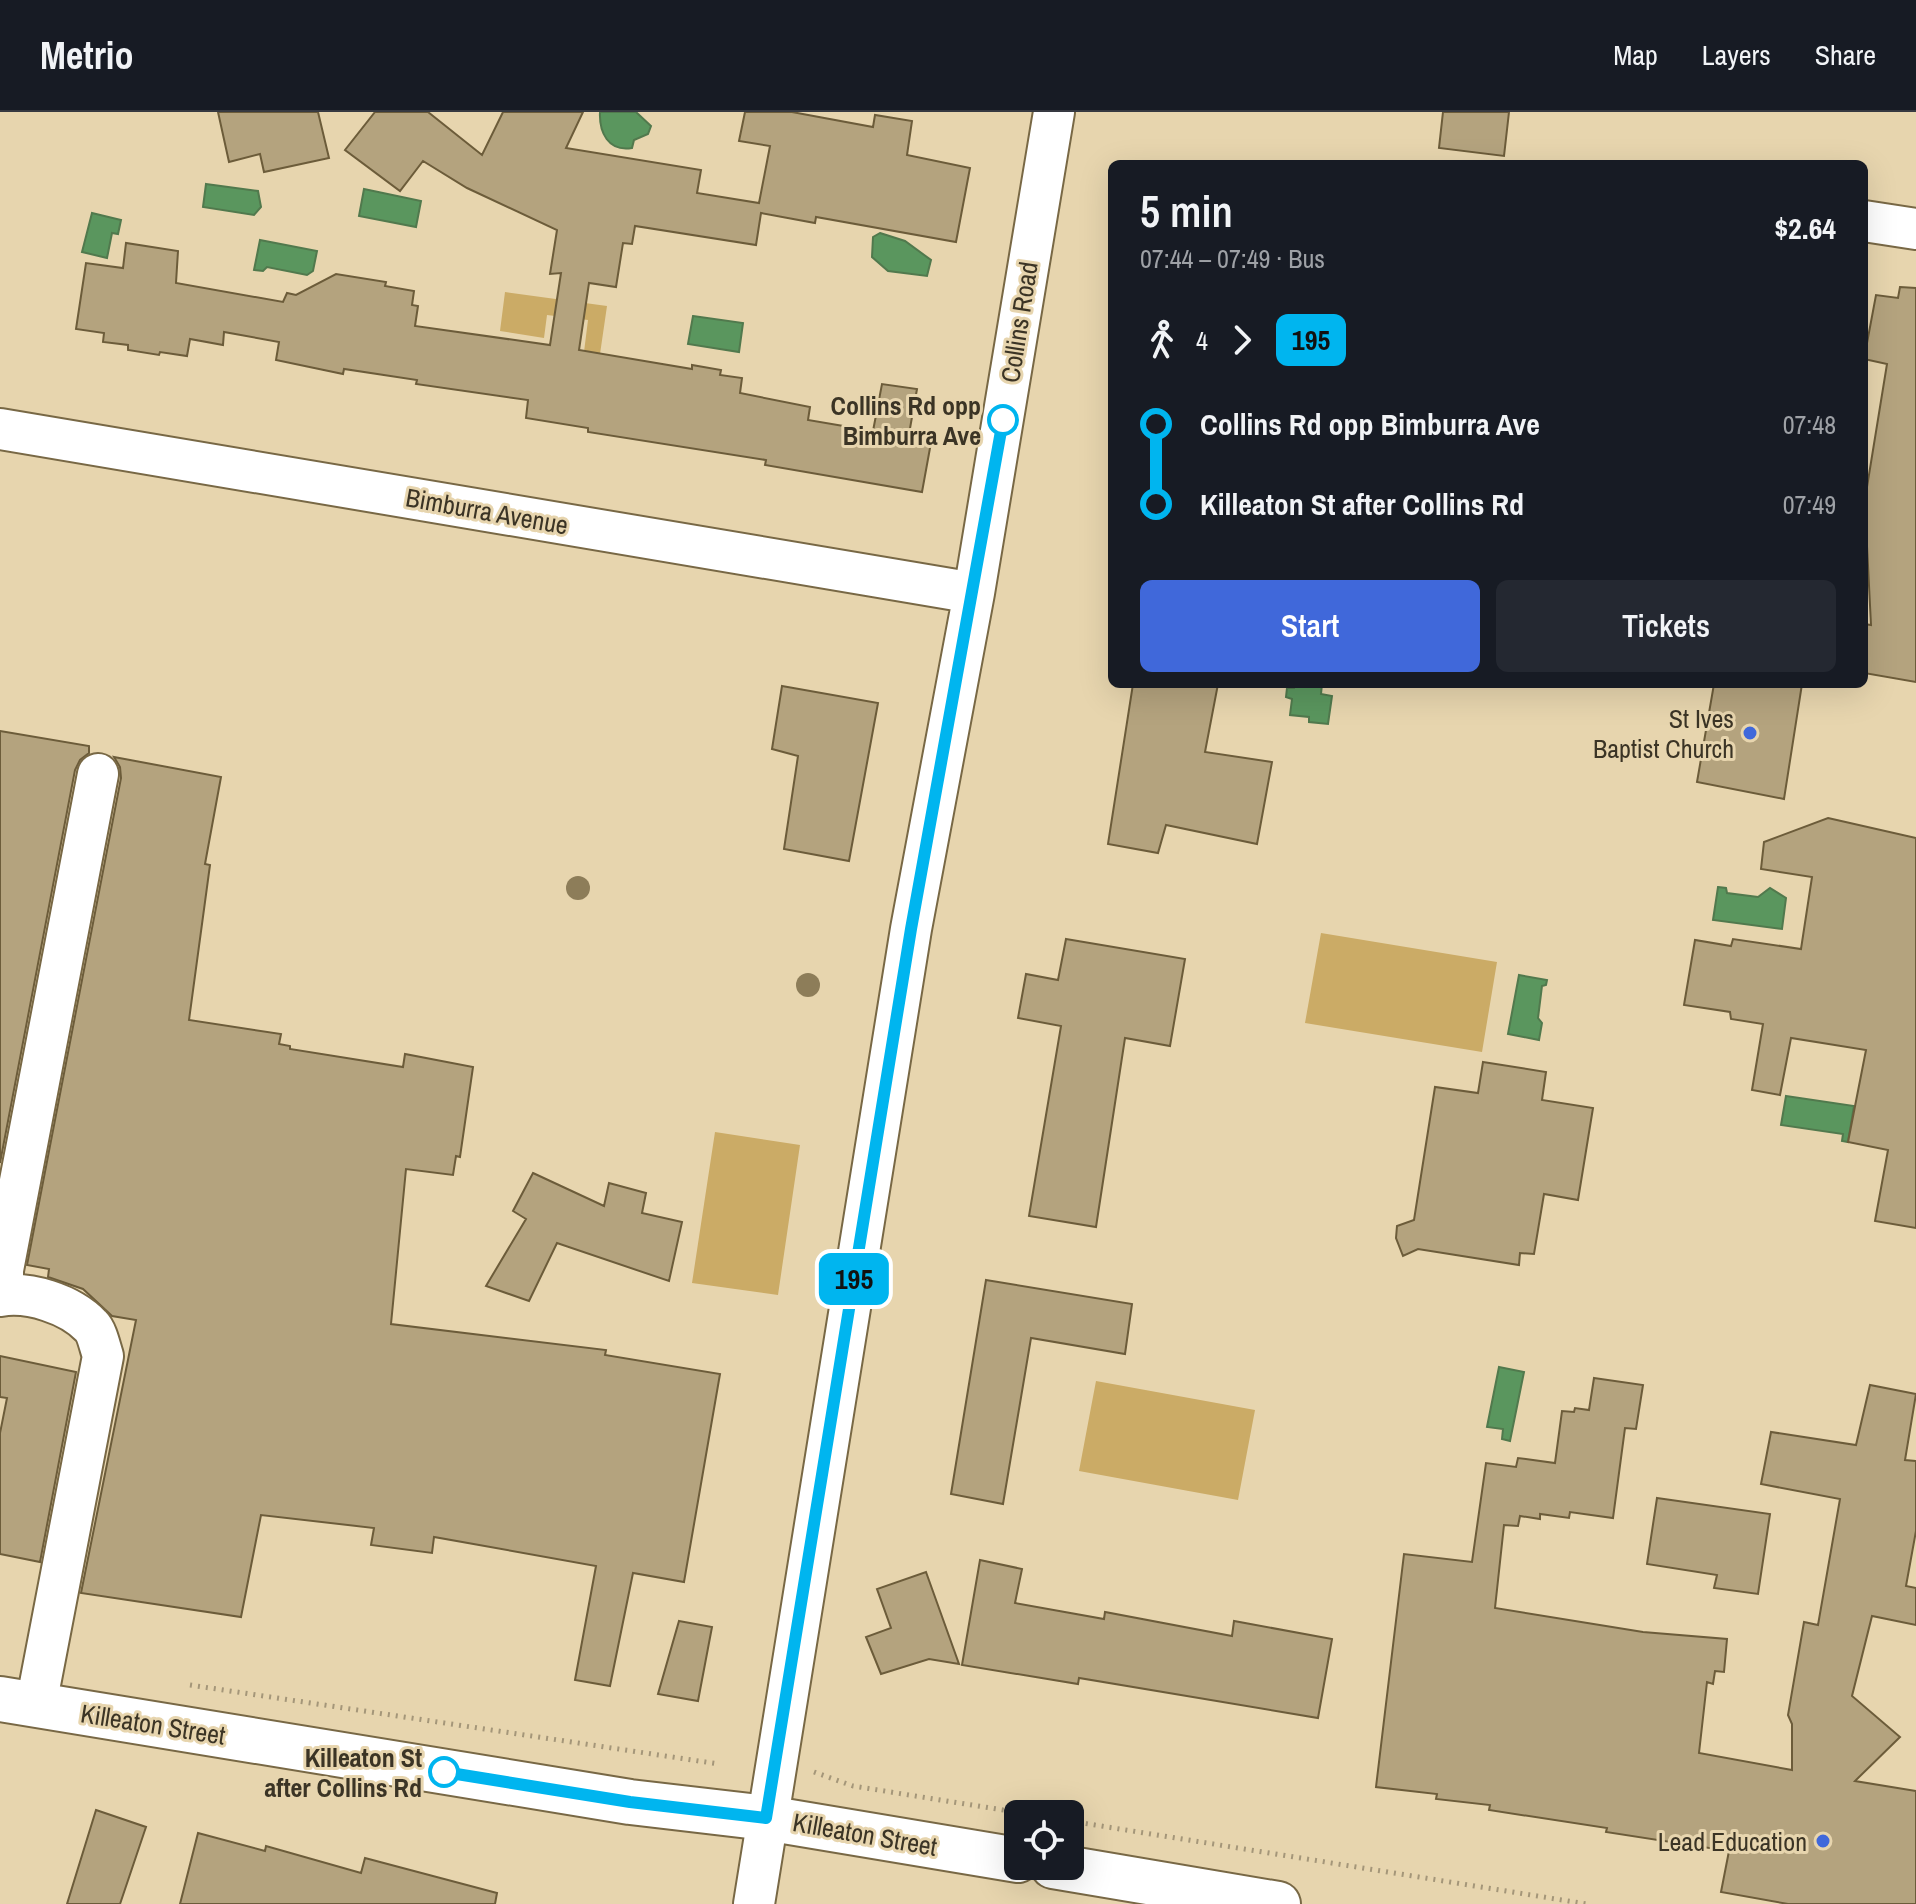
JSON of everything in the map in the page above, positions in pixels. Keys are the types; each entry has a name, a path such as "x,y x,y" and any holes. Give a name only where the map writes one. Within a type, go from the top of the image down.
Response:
{"main road":[{"name":"Killeaton Street","path":"18,1702 617,1800 766,1818 1004,1858"},
{"path":"1084,1871 1278,1904"}],"street":[{"name":"Collins Road","path":"754,1904 911,929 974,593 1054,112"},
{"path":"1868,222 1916,229"},
{"name":"Bimburra Avenue","path":"0,429 974,593"},
{"path":"18,1702 103,1356 93,1327 70,1312 47,1300 18,1294 2,1295 6,1254 98,774"}],"path":[{"path":"184,1685 719,1764"},
{"path":"813,1772 853,1786 1004,1810"},
{"path":"1084,1823 1587,1904"}],"shaded area":[{"path":"600,112 636,112 651,126 648,134 634,140 632,148 617,147 603,133"},
{"path":"206,184 258,191 261,207 254,215 203,207"},
{"path":"364,189 421,201 416,227 359,216"},
{"path":"92,213 121,220 118,234 112,233 107,258 82,252"},
{"path":"880,233 905,241 931,260 927,276 888,271 872,257 873,237"},
{"path":"260,240 317,251 313,271 307,275 267,267 263,271 254,270"},
{"path":"505,292 607,306 600,354 584,352 588,320 547,315 544,338 500,331"},
{"path":"693,316 743,323 739,352 688,344"},
{"path":"1287,688 1322,688 1321,694 1332,696 1328,724 1309,722 1309,717 1290,715 1292,699 1286,697"},
{"path":"1718,887 1726,888 1727,893 1758,897 1770,888 1786,898 1782,929 1713,920"},
{"path":"1321,933 1497,962 1482,1052 1305,1023"},
{"path":"1519,975 1547,980 1546,985 1542,986 1539,1040 1508,1034"},
{"path":"1786,1096 1854,1106 1848,1142 1842,1141 1843,1134 1781,1125"},
{"path":"715,1132 800,1145 778,1295 692,1283"},
{"path":"1499,1367 1524,1372 1510,1441 1502,1439 1503,1429 1487,1427"},
{"path":"1096,1381 1255,1410 1238,1500 1079,1471"}],"building":[{"path":"218,112 318,112 329,158 264,172 260,154 229,162"},
{"path":"375,112 428,112 482,155 503,112 583,112 566,148 701,170 697,193 759,203 770,146 739,141 745,112 792,112 873,127 875,115 912,121 907,155 970,168 956,242 816,217 815,223 761,213 756,245 635,226 632,244 623,243 616,287 589,283 579,350 692,369 692,365 721,370 720,375 742,378 740,393 810,407 808,420 873,431 882,384 917,389 909,434 932,437 922,492 765,465 766,460 588,432 588,428 526,418 528,400 416,384 417,380 344,369 343,374 276,360 279,342 224,332 223,345 190,339 187,356 160,352 159,355 128,350 128,345 103,342 104,333 76,329 86,263 123,268 126,243 178,251 176,283 283,302 287,293 296,295 336,274 386,282 385,286 414,291 412,305 418,306 415,326 550,345 561,273 550,274 557,230 467,188 423,161 400,191 345,150"},
{"path":"1443,112 1509,112 1504,156 1439,148"},
{"path":"1900,287 1916,288 1916,682 1868,674 1868,625 1871,625 1868,481 1887,364 1868,360 1868,338 1876,295 1898,298"},
{"path":"782,686 878,703 849,861 784,849 798,756 772,749"},
{"path":"1132,688 1217,688 1205,752 1272,762 1257,844 1166,825 1158,853 1108,844"},
{"name":"St Ives Baptist Church","path":"1713,688 1801,688 1784,799 1697,782"},
{"path":"0,731 89,746 89,753 80,760 75,770 0,1163"},
{"path":"114,757 221,777 205,864 210,865 189,1020 281,1034 279,1044 290,1046 290,1049 403,1067 405,1054 473,1067 460,1157 456,1156 453,1175 406,1169 391,1324 606,1350 605,1355 720,1374 684,1582 633,1573 610,1686 575,1680 596,1566 434,1537 432,1553 371,1545 374,1528 261,1515 241,1617 81,1593 136,1320 112,1316 83,1289 48,1277 49,1269 27,1265 121,778 120,767"},
{"path":"1828,818 1916,838 1916,1228 1875,1221 1888,1150 1848,1142 1866,1050 1791,1038 1780,1095 1752,1090 1763,1024 1731,1019 1730,1012 1684,1005 1695,940 1731,946 1733,939 1801,949 1812,877 1761,869 1764,842"},
{"path":"1066,939 1185,959 1170,1046 1125,1038 1096,1227 1029,1216 1061,1026 1018,1018 1026,974 1058,980"},
{"path":"1483,1062 1546,1072 1542,1100 1593,1108 1578,1200 1544,1194 1534,1254 1520,1253 1519,1265 1418,1249 1403,1256 1396,1238 1397,1226 1414,1220 1435,1087 1478,1093"},
{"path":"533,1173 604,1206 609,1183 646,1193 642,1213 682,1222 669,1281 557,1243 529,1301 486,1286 526,1219 513,1211"},
{"path":"986,1280 1132,1304 1125,1354 1031,1338 1003,1504 951,1494"},
{"path":"0,1356 76,1372 40,1562 0,1554 0,1433 7,1398 0,1397"},
{"path":"1594,1378 1643,1385 1636,1429 1625,1428 1613,1518 1570,1512 1569,1518 1540,1514 1540,1519 1520,1516 1518,1526 1504,1525 1495,1608 1643,1632 1727,1639 1724,1672 1715,1671 1713,1684 1707,1682 1699,1753 1792,1770 1792,1724 1788,1715 1804,1622 1818,1625 1840,1499 1761,1484 1771,1432 1856,1445 1870,1385 1916,1394 1905,1460 1916,1461 1916,1531 1906,1586 1916,1588 1916,1625 1872,1616 1852,1696 1900,1737 1855,1781 1916,1791 1916,1904 1788,1904 1721,1892 1729,1851 1489,1810 1490,1805 1436,1799 1437,1794 1376,1787 1404,1554 1472,1562 1486,1463 1516,1467 1518,1458 1555,1463 1562,1411 1574,1412 1575,1408 1589,1410"},
{"path":"1657,1498 1770,1514 1758,1594 1714,1588 1717,1575 1647,1564"},
{"path":"980,1560 1022,1569 1015,1603 1104,1619 1105,1612 1232,1636 1234,1621 1332,1639 1318,1718 1079,1678 1078,1684 962,1665"},
{"path":"926,1572 959,1664 929,1659 881,1674 866,1637 891,1628 877,1589"},
{"path":"679,1621 712,1627 698,1701 658,1694"},
{"path":"96,1810 146,1827 120,1904 67,1904"},
{"path":"198,1833 265,1851 266,1846 361,1873 365,1858 497,1893 495,1904 180,1904"}],"bus line":[{"name":"195","path":"444,1772 630,1802 766,1818 911,929 1003,420"}],"place":[{"name":"Collins Rd opp Bimburra Ave","path":"1003,420"},
{"name":"St Ives Baptist Church","path":"1750,733"},
{"name":"Killeaton St after Collins Rd","path":"444,1772"},
{"name":"Lead Education","path":"1823,1841"}]}
